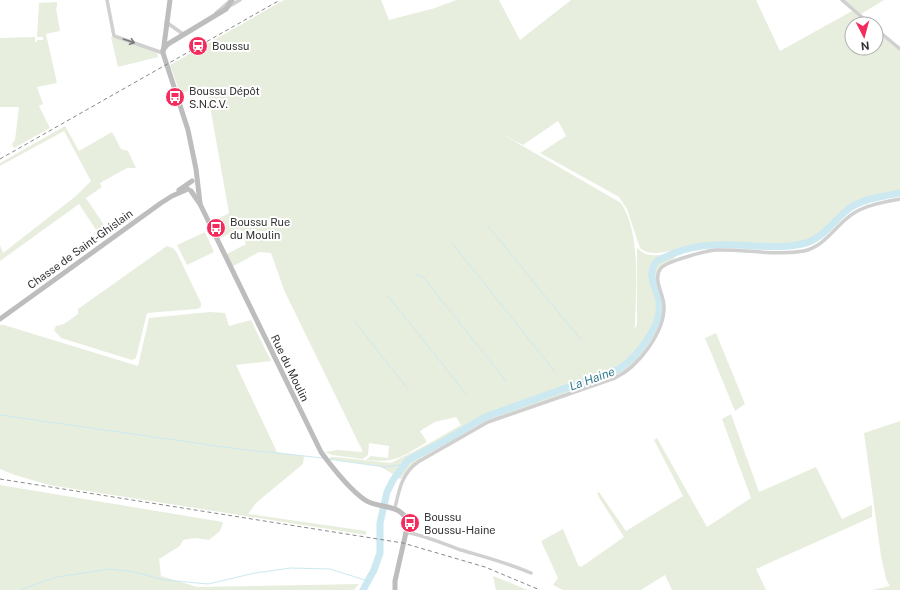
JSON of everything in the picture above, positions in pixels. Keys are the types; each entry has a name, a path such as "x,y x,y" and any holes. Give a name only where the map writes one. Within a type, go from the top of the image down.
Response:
{"street":[{"path":"107,0 114,36 163,53 166,45 240,0"},
{"name":"Rue du Moulin","path":"170,0 163,53 188,130 195,184 200,204"},
{"path":"228,7 232,0"},
{"path":"212,17 232,0"},
{"path":"842,0 861,16"},
{"path":"166,22 183,34"},
{"path":"884,36 900,49"},
{"path":"189,188 195,184"},
{"path":"189,188 195,184"},
{"name":"Rue du Moulin","path":"189,188 200,204 314,441 330,464 364,499 393,507"},
{"name":"Chasse de Saint-Ghislain","path":"0,319 172,196 189,188"},
{"path":"395,590 395,581 406,532 406,519 393,507 403,479 410,468 488,422 615,378 634,366 650,346 661,321 664,303 658,279 660,269 665,265 709,251 779,252 810,249 822,243 844,220 854,212 900,199"},
{"path":"406,532 429,537 452,546 504,561 531,573"}],"green space":[{"path":"284,0 381,0 389,20 435,8 456,0 499,0 520,40 571,0 756,0 780,51 852,11 858,16 844,16 844,56 884,56 884,38 900,51 900,191 871,197 851,205 840,213 817,237 805,242 783,244 716,243 674,251 651,253 640,248 627,209 619,197 540,153 566,136 558,121 523,145 502,134 621,203 632,230 636,262 634,329 637,325 637,248 650,255 673,252 675,259 662,265 657,272 663,311 653,337 635,363 615,377 493,419 416,462 409,468 401,479 379,466 330,459 330,457 391,463 461,425 456,417 435,422 420,431 427,442 392,460 366,460 371,456 388,458 389,446 369,443 368,455 363,459 332,455 325,452 337,450 363,452 284,290 271,253 259,252 230,268 223,256 246,244 240,229 216,240 209,224 229,213 208,95 205,86 180,93 170,65"},
{"path":"844,0 884,0 861,14"},
{"path":"57,2 56,8 60,31 46,34 57,83 37,87 43,104 39,106 50,128 14,148 12,144 15,140 19,107 0,107 0,38 35,37 35,42 37,42 37,40 43,40 43,37 37,37 39,3"},
{"path":"111,37 157,52 158,57 118,67"},
{"path":"65,126 79,151 112,132 121,149 128,151 136,168 127,168 100,183 102,187 86,198 110,234 102,239 79,204 0,261 0,245 3,253 76,196 91,181 64,131 0,166 0,163"},
{"path":"205,232 214,252 187,265 177,245"},
{"path":"167,246 173,248 177,253 201,303 201,307 197,309 147,313 136,358 132,360 61,338 54,330 56,326 64,324 78,314 78,309"},
{"path":"210,312 225,313 229,326 251,320 271,361 236,365 277,452 304,456 303,464 256,503 248,514 366,531 366,535 49,485 0,469 0,325 138,366 149,318"},
{"path":"716,333 745,404 735,411 705,338"},
{"path":"731,414 759,492 816,467 842,519 872,505 872,517 756,569 766,590 672,590 665,575 641,590 563,590 553,585 558,578 541,541 563,529 578,565 581,567 624,537 597,493 599,492 626,531 683,496 654,440 657,438 707,527 751,498 722,419"},
{"path":"900,421 900,590 872,590 890,586 886,579 881,556 864,433"},
{"path":"0,485 223,522 220,531 209,540 195,538 183,540 180,546 159,559 161,576 197,587 359,584 354,590 0,590"},
{"path":"493,576 528,590 496,590"}],"waterway":[{"name":"La Haine","path":"363,590 374,570 380,553 380,523 387,492 393,480 408,460 485,417 619,369 626,364 641,349 653,330 657,320 659,302 652,276 652,271 657,261 685,250 708,245 772,247 806,243 819,236 841,215 858,203 882,196 900,193"},
{"path":"488,226 581,340"},
{"path":"452,243 555,372"},
{"path":"415,274 423,277 506,381"},
{"path":"388,296 466,394"},
{"path":"355,322 407,388"},
{"path":"0,415 238,449 323,458"},
{"path":"328,459 385,467 405,464"},
{"path":"20,590 56,577 110,569 134,572 165,580 208,584 255,573 291,568 330,569 368,581"}],"railway":[{"path":"0,159 280,0"},
{"path":"0,479 403,543 485,567 540,590"}],"place":[{"name":"Boussu","path":"198,46"},
{"name":"Boussu Dépôt S.N.C.V.","path":"175,97"},
{"name":"Boussu Rue du Moulin","path":"216,228"},
{"name":"Boussu Boussu-Haine","path":"410,523"}]}
